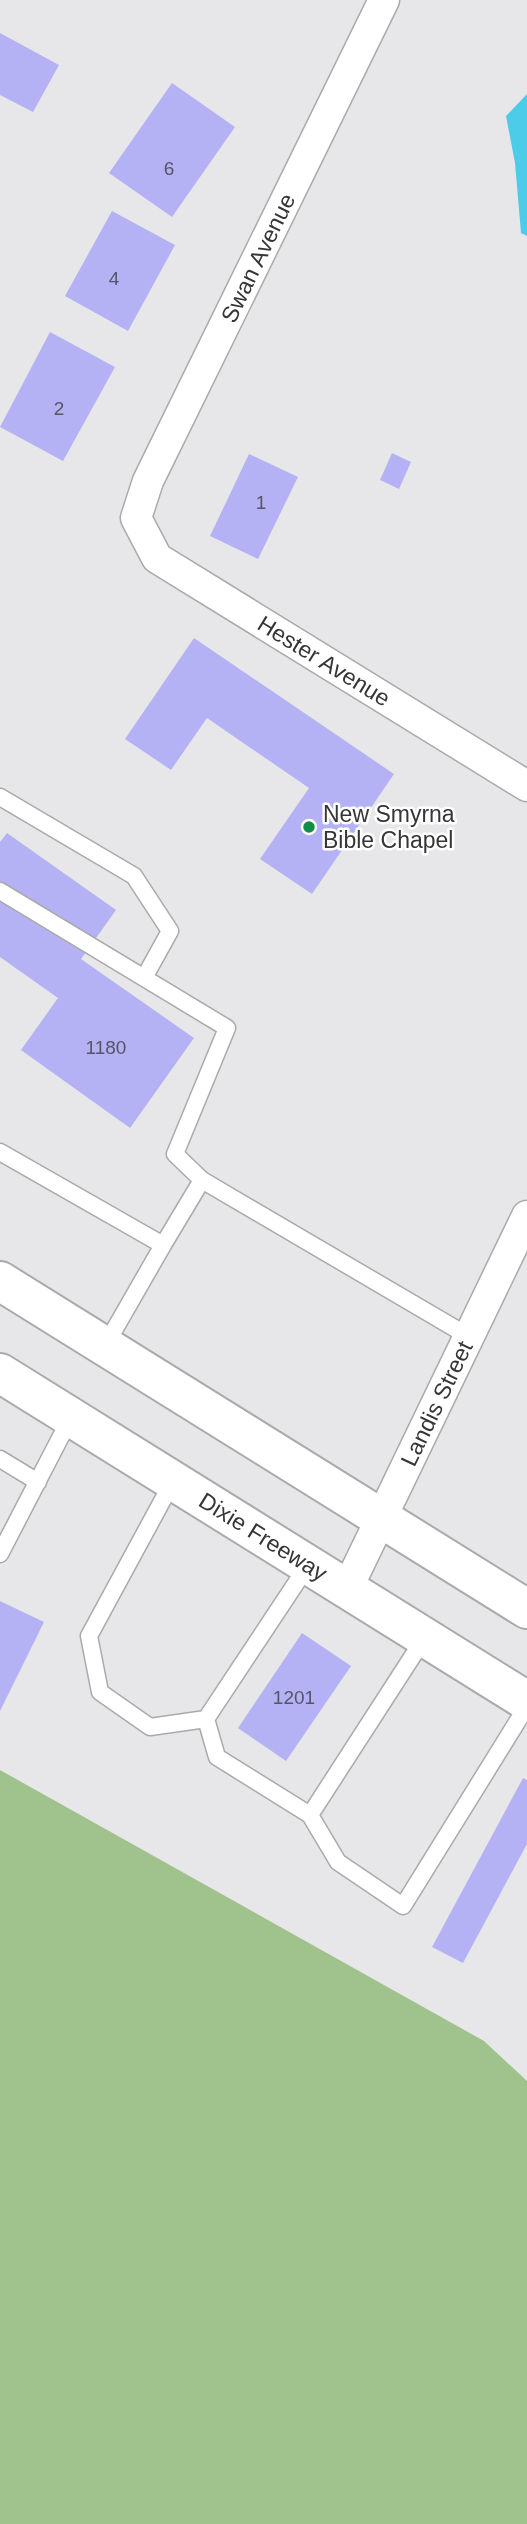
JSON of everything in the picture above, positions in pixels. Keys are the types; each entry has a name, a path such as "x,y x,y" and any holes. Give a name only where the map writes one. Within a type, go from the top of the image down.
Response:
{"main road":[{"path":"0,1281 527,1609"},
{"name":"Dixie Freeway","path":"0,1373 425,1637 527,1704"}],"street":[{"name":"Swan Avenue","path":"136,518 148,481 384,0"},
{"name":"Hester Avenue","path":"136,518 157,558 527,786"},
{"name":"Landis Street","path":"347,1589 527,1216"}],"lane":[{"path":"0,797 134,876 170,931 144,978"},
{"path":"0,891 227,1028 175,1154 202,1180 468,1336"},
{"path":"0,1152 163,1245"},
{"path":"105,1346 202,1180"},
{"path":"0,1554 71,1417"},
{"path":"0,1459 38,1482"},
{"path":"173,1480 89,1636 100,1692 150,1727 206,1719 308,1565"},
{"path":"310,1815 425,1637"},
{"path":"206,1719 217,1757 310,1815 338,1863 403,1906 527,1704"}],"green space":[{"path":"0,1770 484,2041 527,2081 527,2524 0,2524"}],"water":[{"path":"527,94 527,236 521,233 515,163 506,116"}],"building":[{"path":"0,33 59,65 33,112 0,95"},
{"path":"172,83 235,127 172,217 109,173"},
{"path":"112,211 175,245 128,331 65,296"},
{"path":"50,332 115,367 63,461 0,427"},
{"path":"392,453 411,462 399,489 380,480"},
{"path":"249,454 298,477 258,559 210,536"},
{"path":"194,638 394,774 312,894 260,859 309,788 207,718 171,770 125,739"},
{"path":"7,833 116,910 81,959 194,1038 130,1128 21,1050 58,998 0,957 0,842"},
{"path":"0,1601 44,1622 0,1711"},
{"path":"302,1633 351,1666 286,1761 238,1728"},
{"path":"523,1778 527,1780 527,1844 463,1963 432,1947"}],"place":[{"name":"New Smyrna Bible Chapel","path":"309,827"}]}
